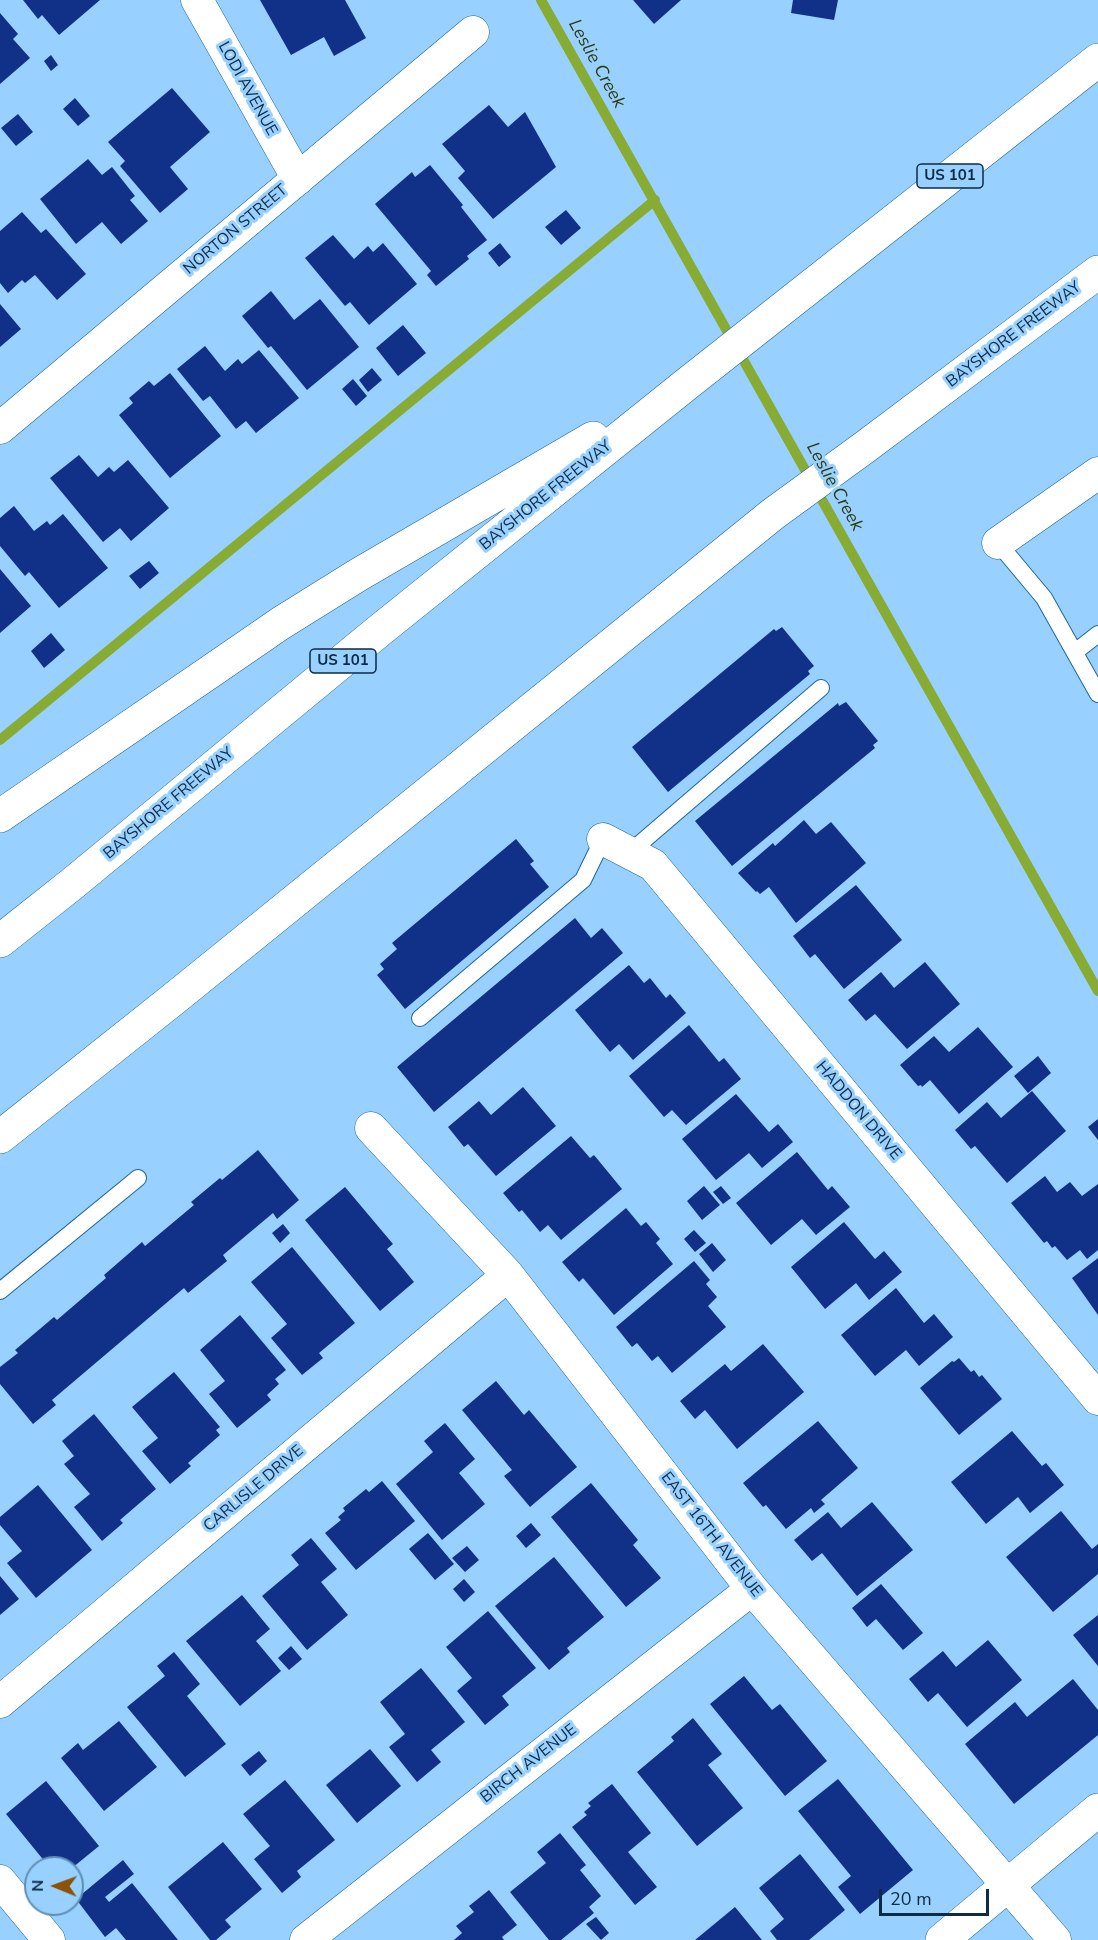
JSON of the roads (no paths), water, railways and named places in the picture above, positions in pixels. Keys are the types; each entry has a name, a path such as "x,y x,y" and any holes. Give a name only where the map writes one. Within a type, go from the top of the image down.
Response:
{"main road":[{"name":"BAYSHORE FREEWAY","path":"0,941 380,630 688,383 1098,60"},
{"name":"BAYSHORE FREEWAY","path":"0,1137 176,998 773,514 1098,272"},
{"path":"0,816 281,623 358,575 688,383"},
{"path":"942,1940 1098,1810"}],"street":[{"name":"LODI AVENUE","path":"197,0 298,179"},
{"name":"NORTON STREET","path":"0,428 473,32"},
{"path":"998,543 1098,473"},
{"name":"HADDON DRIVE","path":"616,846 653,865 1098,1399"},
{"name":"EAST 16TH AVENUE","path":"371,1128 508,1275 752,1588 1055,1940"},
{"name":"CARLISLE DRIVE","path":"0,1702 508,1275"},
{"name":"BIRCH AVENUE","path":"306,1940 752,1588"},
{"path":"0,1881 49,1940"}],"lane":[{"path":"998,543 1044,598 1098,694"},
{"path":"1075,652 1098,634"},
{"path":"420,1018 583,880 616,846 821,688"},
{"path":"0,1291 138,1178"}],"waterway":[{"name":"Leslie Creek","path":"541,0 1098,991"},
{"path":"0,740 655,200"}]}
